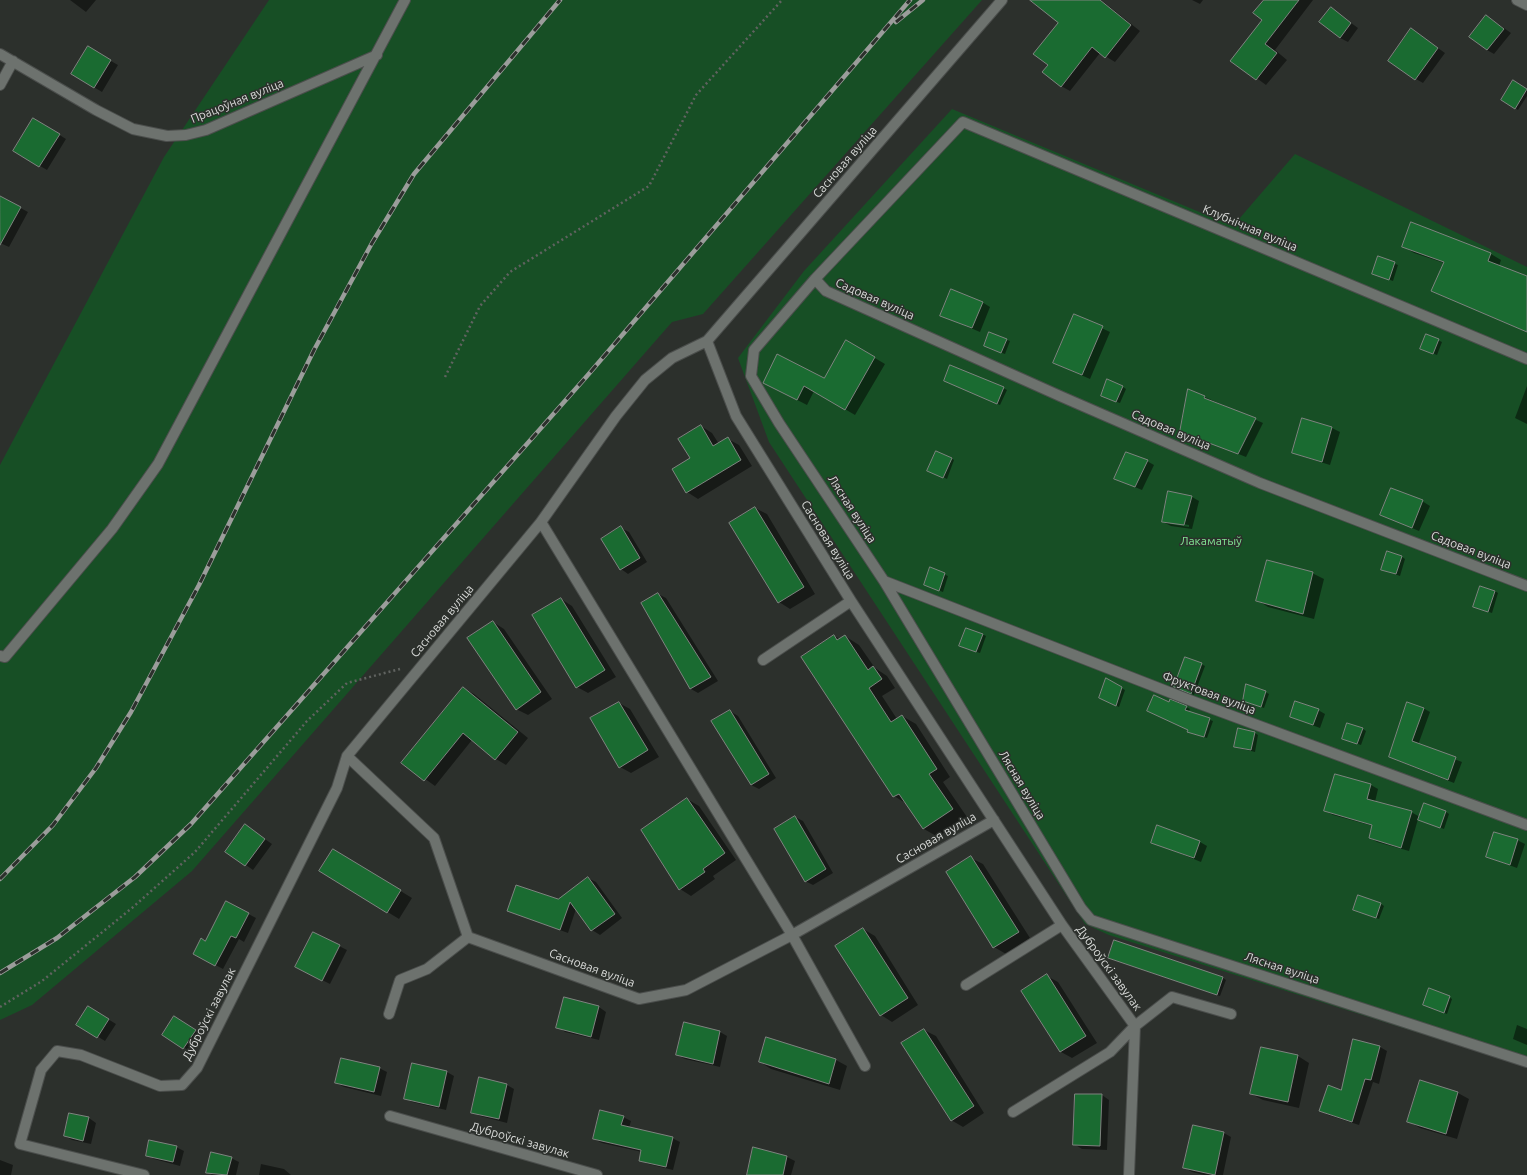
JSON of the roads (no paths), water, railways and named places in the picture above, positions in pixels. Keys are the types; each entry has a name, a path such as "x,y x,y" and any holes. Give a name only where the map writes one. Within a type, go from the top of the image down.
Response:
{"street":[{"path":"0,656 5,657 112,529 158,464 405,0"},
{"name":"Сасновая вуліца","path":"347,756 541,522 616,416 645,380 672,358 707,341 1002,0"},
{"path":"1517,0 1527,6"},
{"name":"Працоўная вуліца","path":"0,54 115,121 150,134 167,136 186,135 206,130 377,55"},
{"path":"0,85 13,62"},
{"name":"Лясная вуліца","path":"963,122 815,279 754,350 751,376 779,423 884,581 1082,908 1091,920 1527,1062"},
{"name":"Клубнічная вуліца","path":"963,122 1527,359"},
{"name":"Садовая вуліца","path":"815,279 826,290 833,294 1060,396 1246,477 1527,586"},
{"name":"Сасновая вуліца","path":"468,937 639,999 686,990 792,935 994,820 851,601 736,416 707,341"},
{"path":"541,522 792,935 865,1066"},
{"name":"Фруктовая вуліца","path":"884,581 1192,701 1527,825"},
{"path":"763,660 851,601"},
{"path":"347,756 434,838 468,937 427,969 400,980 389,1014"},
{"name":"Дуброўскі завулак","path":"144,1175 20,1144 41,1070 57,1051 81,1055 160,1086 182,1085 197,1068 337,788 347,756"},
{"name":"Дуброўскі завулак","path":"994,820 1062,924 1135,1026 1129,1175"},
{"path":"966,985 1062,924"},
{"path":"1012,1112 1110,1052 1135,1026 1172,997 1231,1014"},
{"name":"Дуброўскі завулак","path":"390,1116 597,1175"}],"railway":[{"path":"0,879 53,825 96,768 131,712 199,585 314,350 372,243 414,174 560,0"},
{"path":"0,973 57,938 135,877 191,824 587,376 910,0"},
{"path":"896,22 923,0"}],"park label":[{"name":"Лакаматыў","path":"1211,541"}]}
